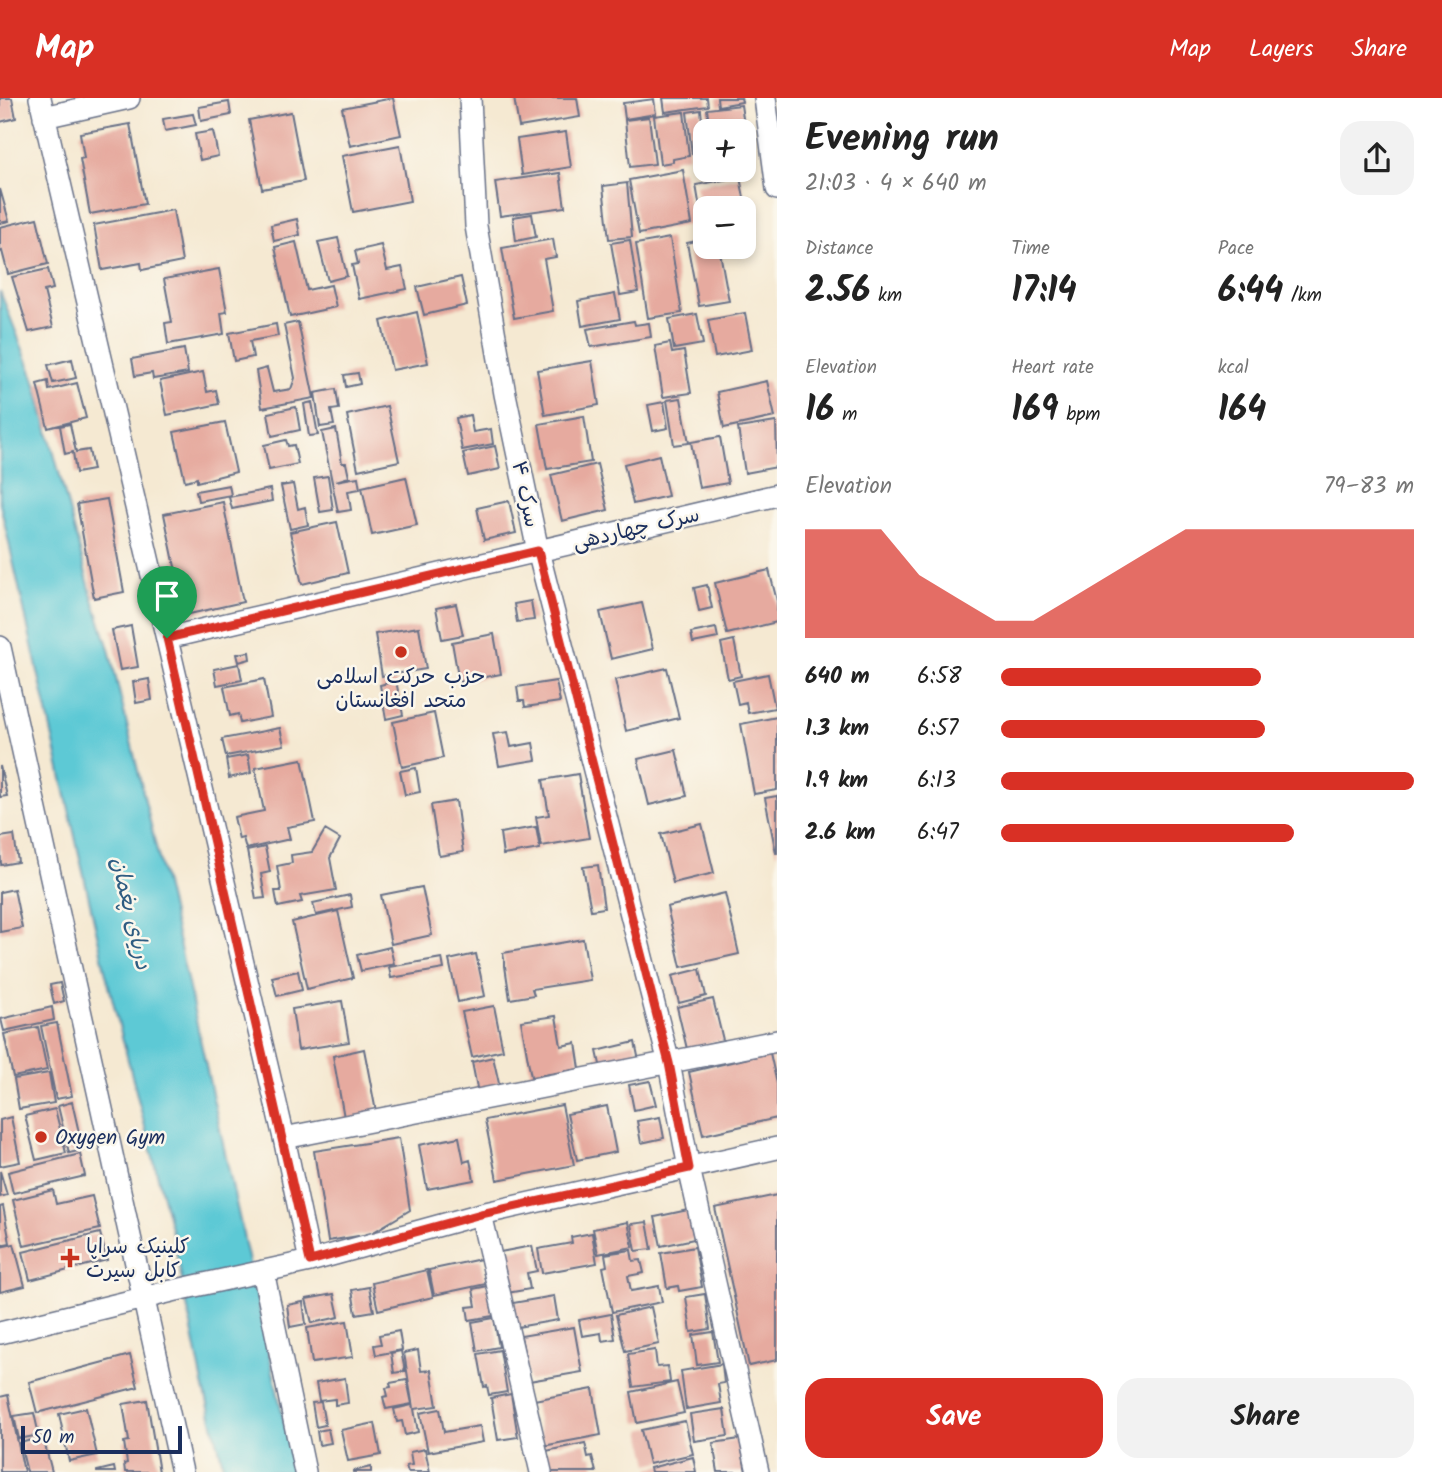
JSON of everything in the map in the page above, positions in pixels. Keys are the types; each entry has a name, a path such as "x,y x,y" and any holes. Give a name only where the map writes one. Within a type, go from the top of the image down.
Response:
{"street":[{"path":"129,98 42,108 284,1139 310,1261"},
{"name":"سرک ۴","path":"470,98 477,226 505,394 538,551 669,1063 689,1168 758,1472"},
{"path":"765,98 777,190"},
{"name":"سرک چهاردهی","path":"167,638 777,495"},
{"path":"0,647 71,978 183,1472"},
{"path":"284,1139 777,1041"},
{"path":"0,1333 310,1261 481,1214 777,1148"},
{"path":"481,1214 541,1472"},
{"path":"261,1272 305,1472"}],"water":[{"name":"دریای پغمان","path":"0,291 34,378 91,593 109,649 181,952 295,1472 225,1472 203,1384 173,1236 106,974 0,503"}],"building":[{"path":"0,98 12,98 16,118 0,122"},
{"path":"393,98 401,135 350,146 342,108"},
{"path":"514,98 577,98 580,117 519,127"},
{"path":"663,98 707,98 708,106 665,112"},
{"path":"717,98 741,98 742,102 718,106"},
{"path":"654,99 656,114 625,119 623,103"},
{"path":"229,102 231,115 201,121 199,107"},
{"path":"741,105 743,119 708,119 707,109"},
{"path":"701,110 702,119 693,119 692,154 687,112"},
{"path":"291,112 304,181 262,189 249,120"},
{"path":"684,112 689,156 660,164 654,116"},
{"path":"193,114 196,125 165,131 163,119"},
{"path":"649,117 655,164 630,167 625,120"},
{"path":"130,124 145,204 90,214 80,159 84,158 80,133"},
{"path":"213,131 218,156 200,160 195,134"},
{"path":"566,132 571,167 522,175 517,139"},
{"path":"400,145 410,201 353,212 342,156"},
{"path":"683,170 692,224 639,234 629,180"},
{"path":"560,173 565,207 500,216 495,182"},
{"path":"741,182 744,196 698,196 696,185"},
{"path":"627,183 632,237 609,239 603,186"},
{"path":"0,189 9,221 0,223"},
{"path":"173,210 182,262 142,270 141,263 102,270 94,225"},
{"path":"532,214 536,237 516,241 513,217"},
{"path":"37,218 48,264 8,274 2,251 0,252 0,227"},
{"path":"297,219 300,235 274,241 271,225"},
{"path":"338,238 347,276 328,281 318,242"},
{"path":"670,238 682,313 648,318 636,244"},
{"path":"553,239 556,257 544,259 553,311 514,318 502,248"},
{"path":"630,240 638,292 620,295 611,243"},
{"path":"296,242 307,290 331,285 336,307 290,317 275,247"},
{"path":"693,242 693,259 721,259 729,301 699,306 687,243"},
{"path":"381,245 387,270 402,267 407,289 359,299 352,265 358,264 355,251"},
{"path":"48,269 53,289 44,291 53,327 29,332 12,277"},
{"path":"219,269 227,312 221,313 224,334 168,344 165,323 172,322 164,279"},
{"path":"461,277 467,305 424,315 417,287"},
{"path":"615,294 620,319 582,326 578,301"},
{"path":"417,312 428,363 392,370 381,321"},
{"path":"745,313 752,350 715,357 708,320"},
{"path":"697,314 703,344 674,349 669,319"},
{"path":"634,321 635,325 649,323 651,337 591,347 587,329"},
{"path":"298,322 314,398 262,408 256,371 267,368 273,392 291,389 295,378 284,325"},
{"path":"276,324 278,336 250,341 253,357 234,361 229,333"},
{"path":"670,343 672,353 684,351 691,393 663,397 655,346"},
{"path":"184,349 188,373 153,379 152,373 135,376 132,359"},
{"path":"72,359 76,378 53,383 48,365"},
{"path":"592,361 599,405 545,415 537,370"},
{"path":"203,372 207,392 216,390 219,404 167,415 160,381"},
{"path":"358,373 360,384 346,387 344,375"},
{"path":"48,381 49,390 77,383 86,418 48,428 37,384"},
{"path":"767,381 775,417 724,428 717,392"},
{"path":"336,389 339,409 331,410 334,425 320,427 315,393"},
{"path":"681,398 689,443 674,445 667,400"},
{"path":"312,402 318,435 309,436 304,404"},
{"path":"664,402 668,428 653,431 648,405"},
{"path":"387,406 399,461 358,470 347,415"},
{"path":"296,407 300,430 272,436 268,413"},
{"path":"470,415 473,432 491,429 493,444 462,450 456,418"},
{"path":"584,416 591,462 547,469 539,424"},
{"path":"225,422 236,472 197,482 197,478 185,481 174,432"},
{"path":"776,422 777,467 745,473 738,428"},
{"path":"70,424 76,452 89,450 93,470 76,473 73,452 65,454 60,426"},
{"path":"336,429 342,463 346,463 349,477 336,481 358,477 360,489 348,491 351,510 338,512 322,432"},
{"path":"720,437 728,483 699,488 691,442"},
{"path":"286,440 288,446 294,445 298,464 269,470 264,445"},
{"path":"495,446 500,469 468,476 463,453"},
{"path":"659,455 668,496 633,504 624,464"},
{"path":"597,464 608,510 562,521 551,475"},
{"path":"328,476 333,510 320,512 314,478"},
{"path":"406,477 417,525 372,535 362,487"},
{"path":"293,484 298,509 305,507 308,525 290,529 281,486"},
{"path":"229,485 231,495 198,501 196,491"},
{"path":"270,489 272,501 232,509 229,497"},
{"path":"107,499 124,592 94,598 77,504"},
{"path":"509,501 516,533 484,540 477,508"},
{"path":"223,502 243,602 185,615 164,514"},
{"path":"337,522 348,573 302,584 290,532"},
{"path":"769,570 777,601 777,622 727,634 715,583"},
{"path":"707,585 712,608 699,611 694,588"},
{"path":"531,601 534,620 517,622 514,604"},
{"path":"642,603 653,649 611,659 600,612"},
{"path":"456,604 463,635 442,639 436,608"},
{"path":"131,626 138,667 120,670 112,630"},
{"name":"حزب حرکت اسلامی متحد افغانستان","path":"419,627 426,669 382,676 375,634"},
{"path":"716,628 718,638 693,643 691,633"},
{"path":"494,634 501,674 459,682 452,642"},
{"path":"734,640 741,676 728,679 721,643"},
{"path":"249,652 250,659 239,662 237,654"},
{"path":"239,664 242,680 217,685 214,669"},
{"path":"667,668 679,718 626,731 615,680"},
{"path":"768,674 775,708 748,713 746,702 738,704 733,681"},
{"path":"149,679 152,700 136,703 133,682"},
{"path":"264,679 271,717 240,723 238,714 230,716 224,687"},
{"path":"396,681 403,715 386,719 380,685"},
{"path":"556,681 560,702 525,707 524,701 519,701 517,687"},
{"path":"434,713 443,758 402,767 393,722"},
{"path":"777,717 777,790 754,794 741,724"},
{"path":"280,728 284,745 226,756 222,739"},
{"path":"508,732 511,747 533,743 536,760 499,766 493,734"},
{"path":"676,750 687,796 649,805 638,759"},
{"path":"248,755 251,773 229,778 226,759"},
{"path":"302,759 315,822 287,827 290,839 246,849 243,838 239,839 234,817 264,811 255,768"},
{"path":"0,766 7,796 0,797"},
{"path":"416,768 420,792 405,795 400,771"},
{"path":"578,774 589,838 541,846 536,817 549,815 543,780"},
{"path":"777,796 777,853 776,853 765,798"},
{"path":"456,801 463,852 439,856 431,805"},
{"path":"702,824 714,873 673,883 661,834"},
{"path":"536,827 540,849 503,855 500,833"},
{"path":"325,830 340,839 330,858 336,890 300,896 302,902 278,907 275,891 281,891 277,866 292,863 291,855 312,852"},
{"path":"14,835 18,862 1,865 0,837"},
{"path":"265,847 270,872 261,874 265,898 256,899 247,851"},
{"path":"598,865 604,908 591,910 583,867"},
{"path":"422,887 432,935 391,944 381,895"},
{"path":"14,889 22,928 0,932 0,892"},
{"path":"725,893 739,954 681,967 667,907"},
{"path":"350,895 352,907 316,915 313,903"},
{"path":"338,911 353,978 307,989 292,922"},
{"path":"583,939 590,980 532,989 534,995 510,999 503,953"},
{"path":"390,947 394,964 361,971 357,955"},
{"path":"476,954 485,996 458,1002 449,960"},
{"path":"442,958 444,969 391,978 389,967"},
{"path":"700,969 706,996 679,1003 672,976"},
{"path":"298,971 302,990 277,996 272,977"},
{"path":"60,983 64,1001 54,1004 50,985"},
{"path":"713,999 723,1040 687,1049 677,1007"},
{"path":"342,1001 349,1042 298,1050 292,1009"},
{"path":"494,1006 503,1050 472,1057 462,1012"},
{"path":"52,1007 54,1020 4,1031 1,1019"},
{"path":"556,1016 561,1046 576,1043 580,1069 531,1077 521,1021"},
{"path":"57,1023 72,1096 56,1099 41,1026"},
{"path":"38,1027 47,1070 13,1077 4,1034"},
{"path":"635,1042 639,1061 601,1069 597,1051"},
{"path":"364,1049 377,1117 345,1123 333,1056"},
{"path":"770,1053 777,1084 777,1118 703,1135 689,1072"},
{"path":"493,1057 500,1088 478,1093 472,1062"},
{"path":"49,1073 54,1103 19,1109 14,1079"},
{"path":"650,1081 656,1105 634,1110 629,1085"},
{"path":"72,1102 83,1150 69,1153 58,1106"},
{"path":"562,1105 574,1165 497,1180 485,1120"},
{"path":"607,1106 616,1152 577,1160 567,1114"},
{"path":"55,1109 66,1153 36,1160 25,1116"},
{"path":"11,1117 20,1162 0,1166 0,1120"},
{"path":"660,1117 664,1138 641,1143 637,1121"},
{"path":"459,1137 464,1162 470,1160 474,1180 427,1189 419,1145"},
{"path":"399,1138 410,1210 370,1234 328,1241 314,1151"},
{"path":"80,1154 85,1176 13,1193 8,1172"},
{"path":"0,1171 7,1195 0,1197"},
{"path":"53,1190 56,1204 92,1196 100,1229 24,1246 13,1200"},
{"path":"777,1195 777,1360 749,1366 715,1208"},
{"path":"3,1206 10,1243 0,1245 0,1207"},
{"path":"688,1210 694,1239 661,1246 655,1217"},
{"path":"628,1222 633,1247 598,1254 593,1229"},
{"path":"647,1222 652,1249 636,1251 631,1224"},
{"path":"100,1233 107,1260 30,1280 23,1252"},
{"path":"592,1233 597,1263 542,1273 538,1249 572,1243 571,1237"},
{"path":"14,1244 25,1286 0,1292 0,1247"},
{"path":"532,1246 537,1271 527,1273 530,1289 507,1293 500,1252"},
{"path":"695,1247 702,1287 679,1291 678,1286 667,1288 661,1253"},
{"path":"631,1250 633,1261 641,1260 644,1273 628,1276 631,1291 659,1286 662,1302 612,1312 603,1267 607,1266 605,1254"},
{"path":"481,1259 486,1284 434,1295 429,1270"},
{"path":"427,1270 433,1297 378,1310 372,1283"},
{"path":"488,1286 493,1316 469,1320 467,1307 476,1306 473,1289"},
{"path":"369,1287 374,1311 356,1314 352,1290"},
{"path":"334,1294 339,1317 312,1323 306,1299"},
{"path":"705,1294 710,1329 691,1332 686,1297"},
{"path":"554,1296 558,1320 517,1327 513,1303"},
{"path":"303,1302 306,1324 290,1327 287,1305"},
{"path":"651,1307 659,1344 625,1351 616,1315"},
{"path":"611,1314 615,1339 602,1341 601,1333 582,1336 579,1320"},
{"path":"494,1318 499,1347 477,1351 472,1322"},
{"path":"347,1321 353,1357 312,1363 307,1328"},
{"path":"574,1327 582,1372 529,1381 521,1336"},
{"path":"399,1331 402,1350 376,1355 374,1345 381,1344 379,1335"},
{"path":"713,1332 718,1362 697,1365 693,1335"},
{"path":"418,1350 421,1371 431,1370 437,1406 414,1409 418,1432 405,1435 402,1421 397,1422 394,1409 412,1405 413,1408 404,1353"},
{"path":"500,1350 507,1392 489,1395 487,1386 484,1387 478,1354"},
{"path":"655,1350 657,1367 668,1366 670,1382 633,1387 628,1354"},
{"path":"401,1351 405,1371 394,1373 391,1353"},
{"path":"130,1355 138,1387 37,1413 29,1382"},
{"path":"722,1364 724,1383 718,1384 721,1403 686,1409 681,1371"},
{"path":"345,1378 348,1403 335,1405 335,1399 319,1401 316,1383"},
{"path":"407,1380 412,1404 386,1409 383,1397 388,1396 386,1388 391,1387 390,1383"},
{"path":"677,1382 684,1413 637,1423 631,1392"},
{"path":"593,1389 601,1435 543,1446 534,1400"},
{"path":"511,1394 518,1437 498,1440 491,1398"},
{"path":"8,1395 24,1472 0,1472 0,1397"},
{"path":"147,1400 159,1472 125,1472 124,1464 127,1463 124,1442 129,1441 123,1404"},
{"path":"321,1402 325,1425 316,1427 312,1403"},
{"path":"86,1408 97,1455 69,1461 59,1414"},
{"path":"440,1409 444,1432 480,1426 483,1442 428,1452 420,1413"},
{"path":"724,1409 728,1436 694,1441 690,1414"},
{"path":"34,1413 39,1435 19,1439 14,1416"},
{"path":"685,1421 693,1454 649,1464 641,1430"},
{"path":"375,1423 381,1455 348,1461 341,1430"},
{"path":"328,1429 331,1443 319,1445 317,1431"},
{"path":"43,1437 52,1472 27,1472 20,1443"},
{"path":"740,1439 746,1472 718,1472 713,1443"},
{"path":"585,1443 588,1457 592,1456 596,1472 550,1472 546,1451"},
{"path":"425,1449 430,1472 408,1472 406,1466 412,1465 410,1452"},
{"path":"693,1457 696,1472 651,1472 650,1468"},
{"path":"114,1467 115,1472 97,1472 97,1471"},
{"path":"371,1467 371,1472 353,1472 353,1471"}],"place":[{"name":"حزب حرکت اسلامی متحد افغانستان","path":"401,652"},
{"name":"Oxygen Gym","path":"41,1137"},
{"name":"کلینیک سراپا کابل سیرت","path":"70,1258"}],"route":[{"path":"538,551 669,1063 689,1168 481,1214 310,1261 167,638 538,551"}]}
